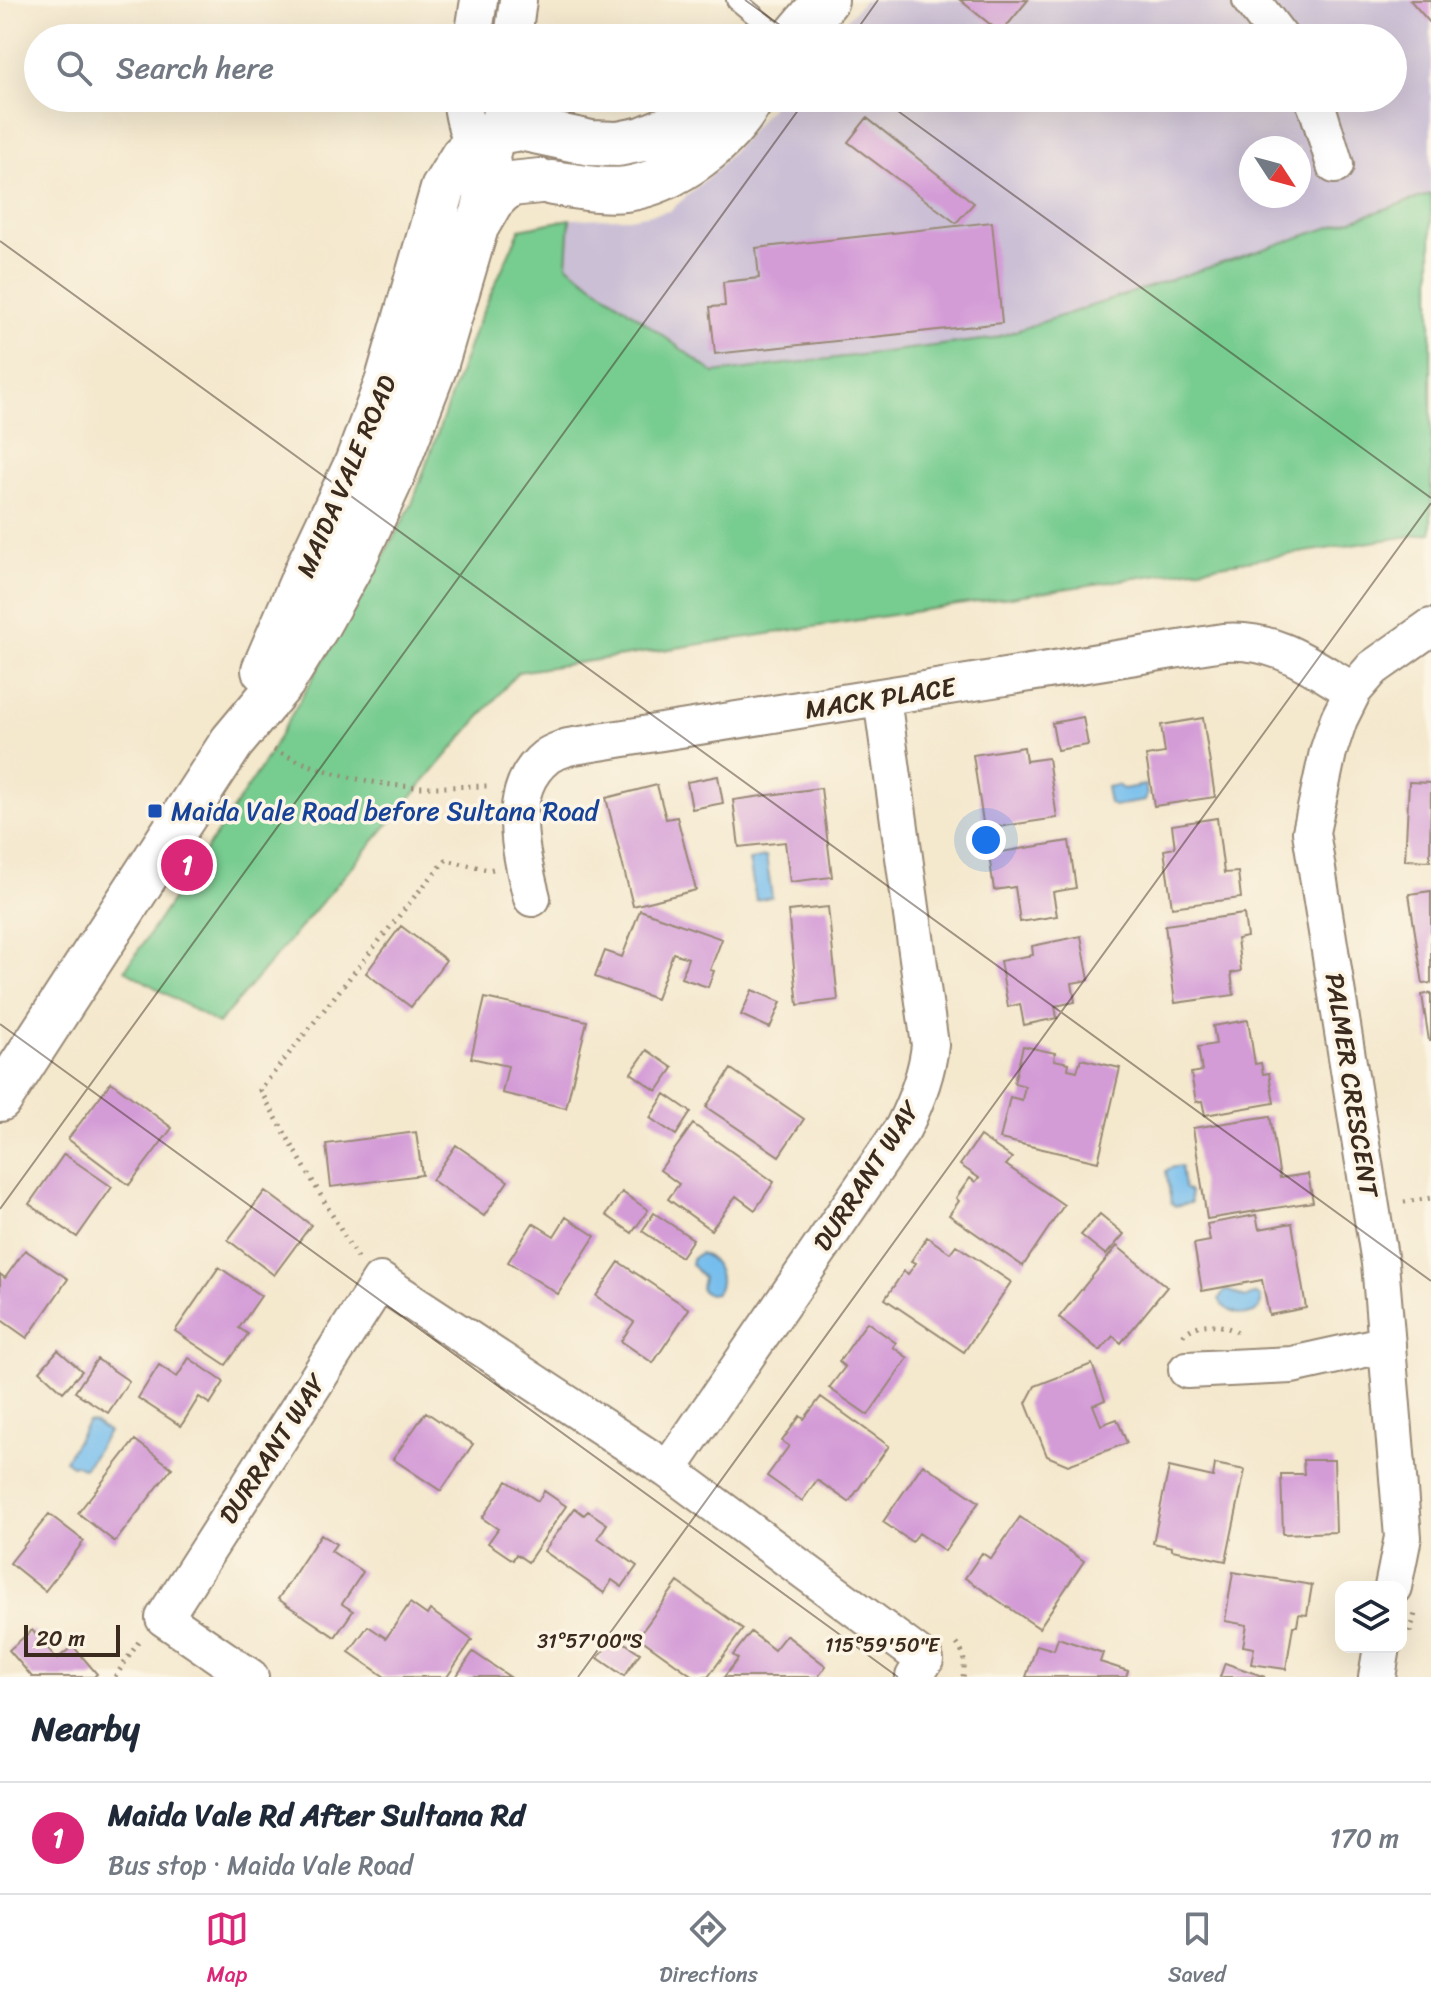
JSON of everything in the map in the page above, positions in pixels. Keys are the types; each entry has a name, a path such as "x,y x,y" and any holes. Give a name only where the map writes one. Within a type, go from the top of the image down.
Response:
{"main road":[{"path":"806,24 826,0"},
{"path":"486,120 591,143 618,144 643,139 699,112"},
{"name":"MAIDA VALE ROAD","path":"0,1099 232,742 283,681 353,561 391,479 436,363 476,227 491,201 511,184 546,182 623,190 645,185 693,161 744,112"},
{"name":"MAIDA VALE ROAD","path":"232,742 362,449 387,383 443,189 486,120"}],"street":[{"path":"475,24 479,0"},
{"path":"515,24 518,0"},
{"path":"1251,0 1269,24"},
{"path":"1319,112 1335,165"},
{"path":"486,120 514,175 546,182"},
{"name":"MAIDA VALE ROAD","path":"476,227 486,120"},
{"name":"PALMER CRESCENT","path":"1394,1581 1403,1537 1380,1263 1311,832 1328,752 1353,691 1373,668 1431,627"},
{"name":"MACK PLACE","path":"532,898 520,848 520,811 525,788 534,769 547,756 568,747 1223,642 1243,641 1272,646 1353,691"},
{"name":"DURRANT WAY","path":"668,1470 903,1128 914,1107 928,1065 930,1045 882,698"},
{"path":"380,1281 668,1470 925,1660 914,1677"},
{"name":"DURRANT WAY","path":"250,1677 164,1618 380,1281"},
{"path":"1182,1355 1292,1365 1387,1344"},
{"path":"1377,1677 1381,1653"}],"lane":[{"path":"736,0 765,24"}],"path":[{"path":"380,1281 360,1264 260,1090 446,860 489,870 522,861"},
{"path":"1392,1203 1431,1198"},
{"path":"1182,1355 1188,1331 1202,1325 1218,1324 1244,1335"},
{"path":"140,1631 147,1646"},
{"path":"115,1677 142,1639"}],"shaded area":[{"path":"864,0 1431,0 1431,194 991,339 713,373 567,265 570,219 629,218 670,211 717,169 767,112 1407,112 1407,24 843,24"}],"green space":[{"path":"1431,194 1431,533 518,672 218,1024 125,970 260,769 412,504 475,329 520,229 570,219 567,265 714,373 991,339"}],"water":[{"path":"1117,785 1123,789 1145,785 1145,801 1114,806 1109,803 1106,787"},
{"path":"766,857 772,897 756,900 749,860"},
{"path":"1181,1166 1184,1188 1190,1192 1191,1203 1175,1206 1171,1203 1166,1171"},
{"path":"700,1253 715,1264 720,1275 716,1293 702,1291 703,1278 691,1264"},
{"path":"1227,1290 1245,1298 1257,1294 1261,1298 1260,1306 1256,1312 1243,1315 1228,1310 1219,1299"},
{"path":"91,1422 108,1432 86,1466 72,1465 65,1460 87,1423"}],"building":[{"path":"960,0 1028,0 1008,24 990,24"},
{"path":"1410,0 1431,0 1431,24"},
{"path":"867,118 974,203 956,223 848,142"},
{"path":"992,222 1002,323 715,354 710,307 725,306 723,282 759,278 756,248"},
{"path":"1083,717 1088,745 1057,750 1052,723"},
{"path":"1203,718 1215,797 1154,806 1146,756 1165,753 1161,725"},
{"path":"1024,747 1026,761 1048,758 1057,818 984,829 973,755"},
{"path":"718,776 723,803 692,809 687,782"},
{"path":"1409,782 1431,783 1430,861 1405,860"},
{"path":"657,785 666,819 677,817 696,890 633,906 606,798"},
{"path":"821,788 832,877 790,882 785,842 739,847 733,800"},
{"path":"1217,818 1224,873 1238,872 1241,898 1172,907 1164,850 1175,848 1172,825"},
{"path":"1069,841 1076,888 1053,892 1057,916 1020,922 1015,887 994,890 989,854"},
{"path":"1431,891 1431,983 1423,984 1409,894"},
{"path":"828,907 838,1000 798,1005 788,911"},
{"path":"640,910 722,939 710,970 714,971 708,987 681,978 688,958 673,953 656,999 595,977 605,951 622,957"},
{"path":"1244,914 1247,937 1237,939 1241,971 1231,973 1234,995 1175,1003 1165,925"},
{"path":"401,926 446,960 411,1007 366,973"},
{"path":"1081,936 1089,980 1072,983 1075,1002 1055,1006 1057,1018 1024,1025 1020,1004 1008,1007 1000,961 1033,955 1032,946"},
{"path":"752,990 781,1002 770,1028 741,1015"},
{"path":"1431,993 1431,1041 1429,1041 1422,995"},
{"path":"485,998 587,1021 566,1108 502,1093 508,1066 471,1058"},
{"path":"1248,1020 1255,1064 1261,1063 1263,1074 1269,1073 1274,1103 1205,1115 1202,1101 1196,1102 1191,1073 1202,1071 1198,1047 1216,1044 1213,1026"},
{"path":"1023,1046 1055,1053 1054,1060 1069,1063 1068,1069 1077,1071 1081,1059 1120,1068 1098,1162 1000,1139 1010,1097 1022,1100 1025,1086 1014,1083"},
{"path":"647,1050 673,1068 657,1091 631,1073"},
{"path":"731,1069 804,1119 779,1156 706,1107"},
{"path":"111,1082 172,1128 129,1185 68,1139"},
{"path":"665,1094 691,1112 676,1135 650,1118"},
{"path":"1270,1116 1280,1178 1308,1174 1313,1202 1207,1219 1193,1128"},
{"path":"693,1124 774,1182 755,1210 736,1196 711,1230 668,1199 679,1184 660,1170"},
{"path":"416,1132 422,1175 331,1187 326,1144"},
{"path":"980,1136 1012,1158 1006,1165 1064,1205 1023,1266 949,1215 970,1178 975,1182 979,1178 960,1165"},
{"path":"456,1145 508,1181 484,1216 432,1180"},
{"path":"64,1154 112,1187 77,1237 29,1204"},
{"path":"265,1191 311,1225 274,1275 228,1240"},
{"path":"622,1192 648,1210 632,1233 606,1215"},
{"path":"654,1213 693,1239 681,1257 642,1231"},
{"path":"1100,1214 1124,1234 1106,1255 1081,1235"},
{"path":"1256,1215 1259,1229 1292,1223 1306,1308 1269,1315 1262,1280 1202,1291 1194,1244 1210,1241 1207,1224"},
{"path":"566,1217 595,1236 558,1294 508,1262 533,1223 554,1236"},
{"path":"927,1237 950,1253 956,1245 1011,1282 964,1352 885,1299 904,1271 908,1274 916,1263 911,1261"},
{"path":"1117,1246 1167,1287 1121,1343 1113,1336 1100,1351 1059,1317"},
{"path":"25,1250 68,1279 27,1338 0,1319 0,1274 5,1278"},
{"path":"619,1262 689,1309 653,1363 621,1341 634,1322 596,1296"},
{"path":"219,1267 261,1296 239,1328 248,1334 226,1365 175,1331"},
{"path":"867,1322 896,1343 893,1347 908,1358 868,1415 829,1388 845,1367 839,1362"},
{"path":"58,1350 82,1371 63,1392 40,1371"},
{"path":"189,1358 224,1382 210,1404 199,1397 181,1426 138,1398 159,1365 177,1377"},
{"path":"97,1359 129,1381 108,1413 75,1392"},
{"path":"1092,1364 1105,1400 1093,1405 1101,1425 1117,1419 1127,1443 1068,1465 1047,1456 1026,1403 1035,1386"},
{"path":"821,1397 889,1446 849,1502 817,1480 802,1501 767,1476 789,1446 782,1441 800,1416 804,1419"},
{"path":"426,1412 473,1444 441,1491 393,1459"},
{"path":"135,1440 172,1468 115,1542 78,1513"},
{"path":"1303,1460 1334,1460 1336,1532 1283,1534 1281,1474 1304,1474"},
{"path":"923,1464 979,1502 945,1551 919,1533 912,1542 883,1522"},
{"path":"1215,1464 1245,1470 1226,1561 1153,1543 1169,1467 1213,1477"},
{"path":"507,1481 538,1501 544,1491 566,1506 528,1562 516,1554 513,1560 488,1543 498,1529 482,1518"},
{"path":"575,1508 584,1515 588,1511 607,1524 598,1538 637,1566 622,1587 612,1580 604,1593 544,1551"},
{"path":"49,1514 84,1541 45,1591 10,1563"},
{"path":"1020,1517 1084,1561 1039,1628 965,1578 982,1553 991,1559"},
{"path":"321,1534 336,1544 331,1551 363,1572 342,1604 353,1611 335,1637 278,1599"},
{"path":"1233,1572 1312,1585 1307,1615 1299,1614 1297,1626 1293,1626 1286,1669 1251,1664 1254,1648 1243,1646 1247,1625 1225,1621"},
{"path":"678,1582 743,1629 708,1677 694,1677 638,1637"},
{"path":"410,1603 427,1615 430,1610 472,1640 447,1677 385,1677 349,1652 368,1626 386,1638"},
{"path":"32,1630 57,1659 73,1646 97,1674 94,1677 32,1677 9,1650"},
{"path":"751,1632 774,1650 786,1635 826,1666 818,1677 724,1677 738,1659 733,1655"},
{"path":"614,1636 640,1653 624,1676 598,1658"},
{"path":"1058,1638 1103,1653 1100,1662 1128,1671 1126,1677 1026,1677 1037,1645 1054,1650"},
{"path":"473,1652 510,1677 456,1677"},
{"path":"1225,1663 1265,1677 1220,1677"}],"place":[{"name":"Maida Vale Road before Sultana Road","path":"155,811"},
{"name":"Maida Vale Rd After Sultana Rd","path":"187,865"}]}
